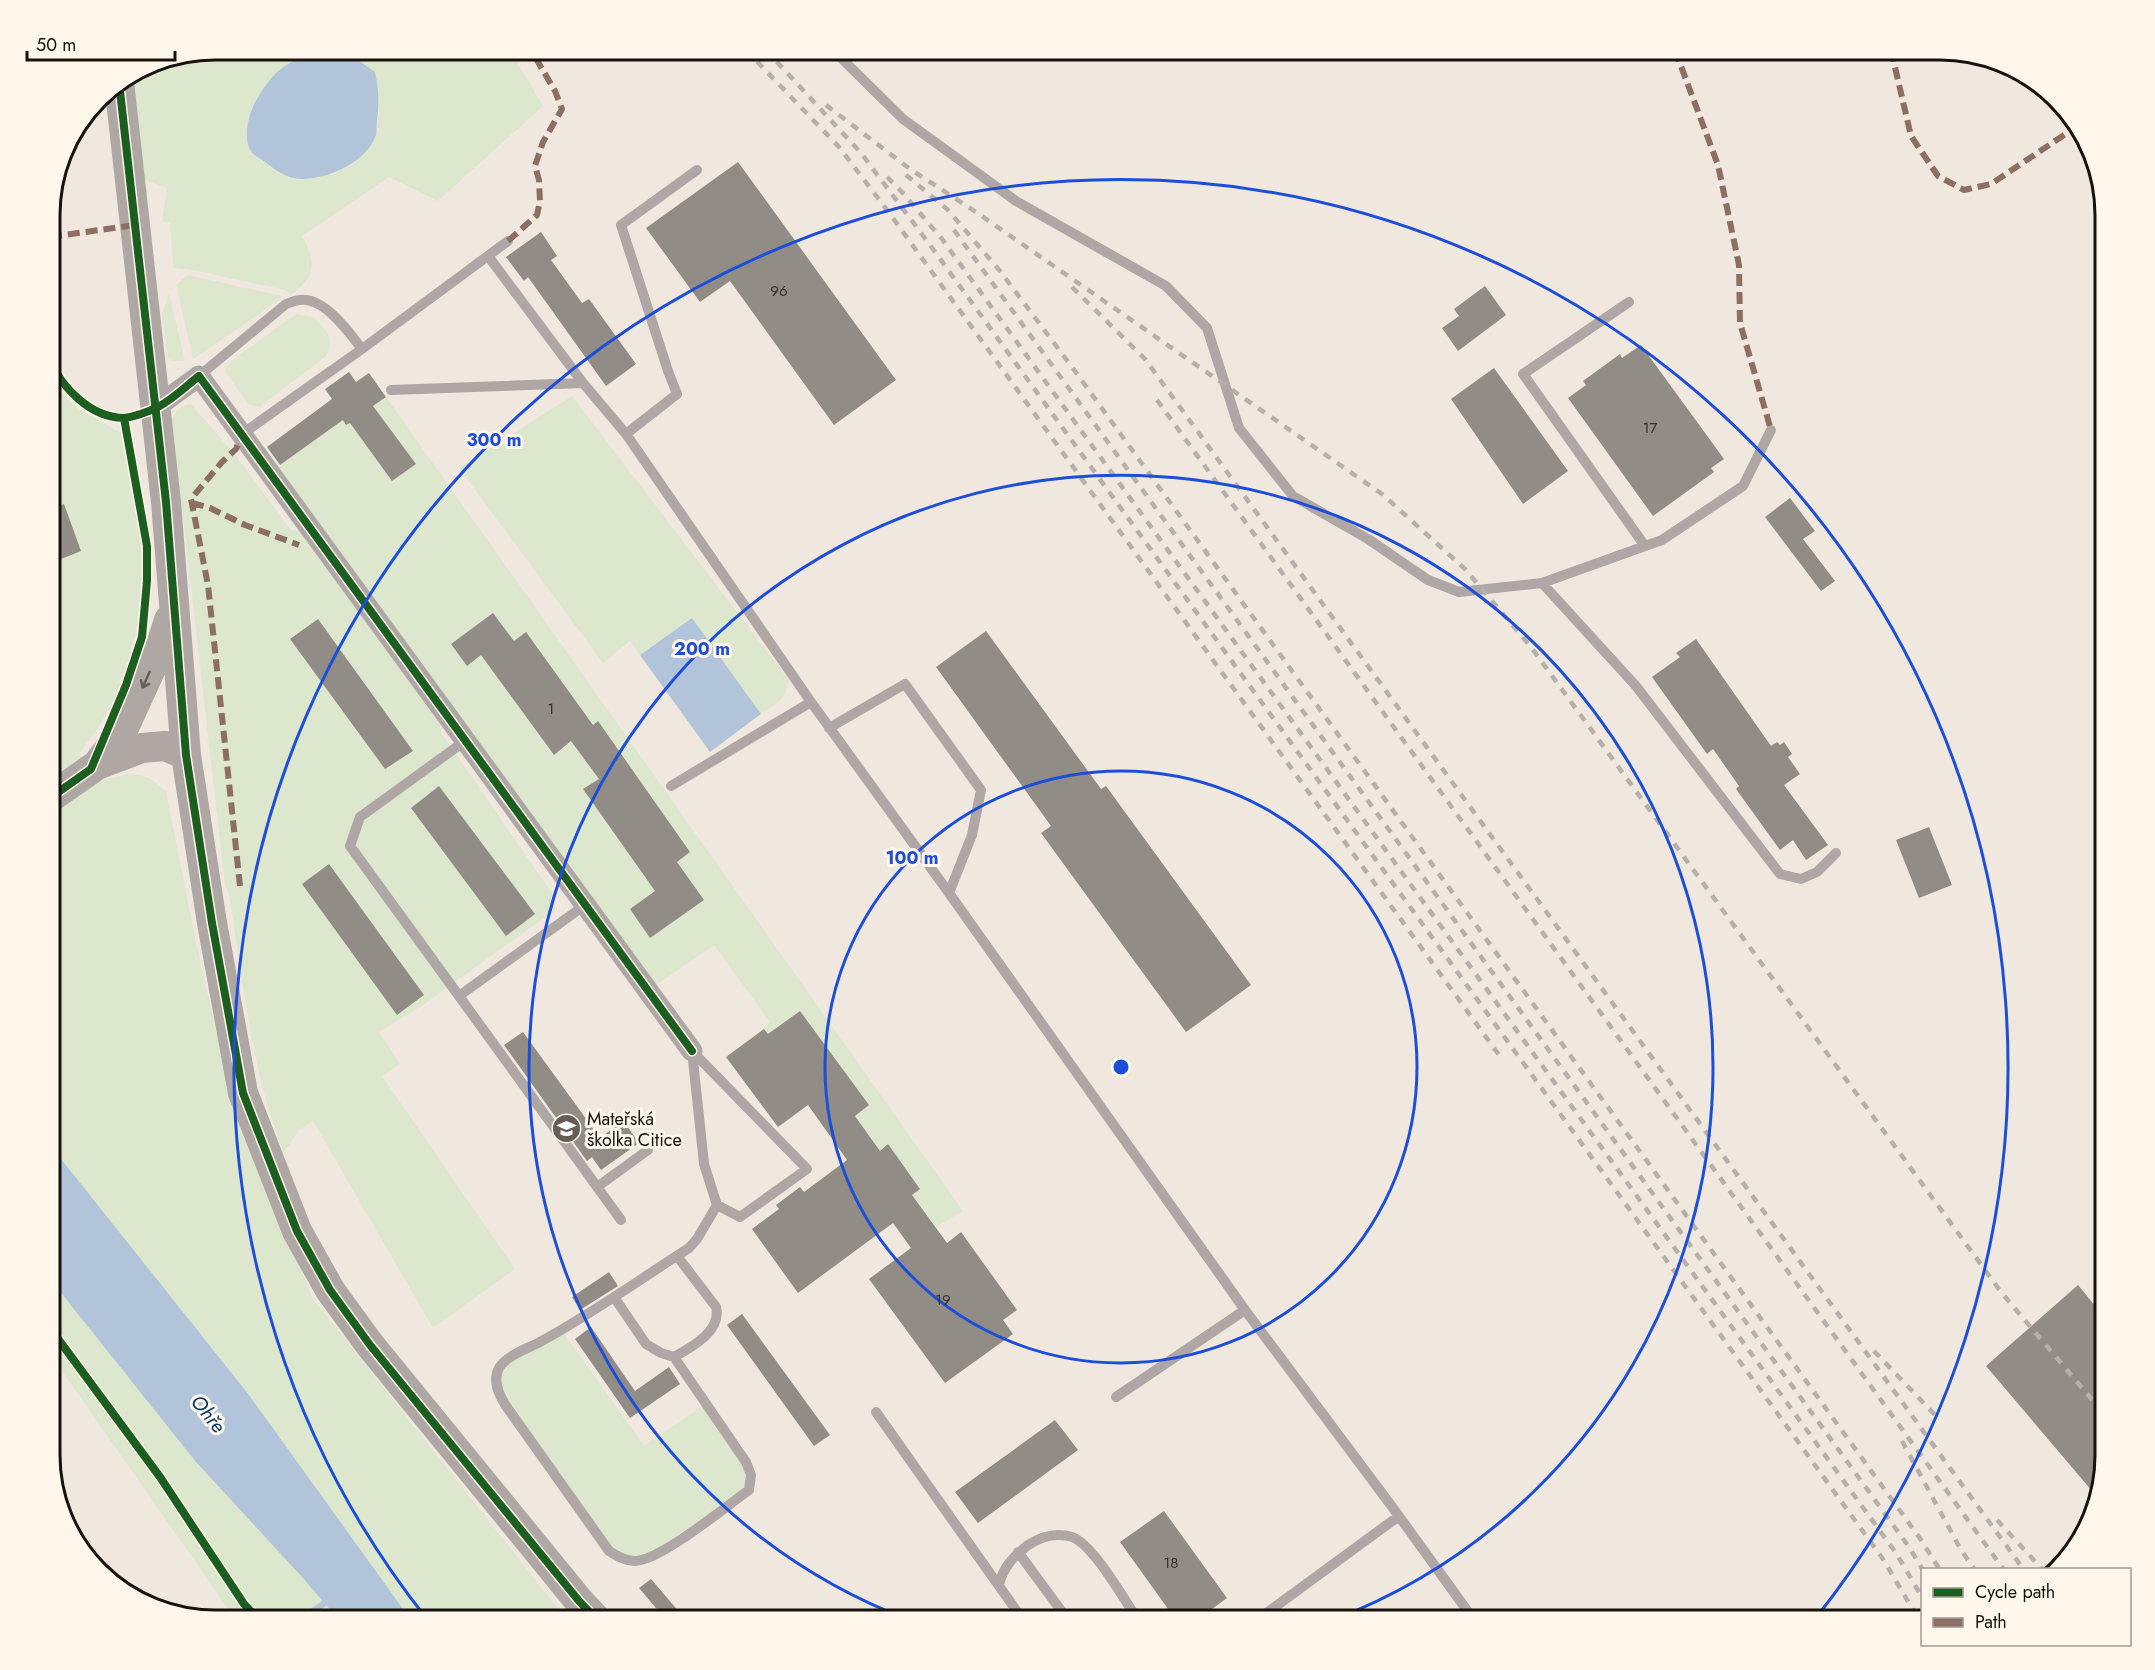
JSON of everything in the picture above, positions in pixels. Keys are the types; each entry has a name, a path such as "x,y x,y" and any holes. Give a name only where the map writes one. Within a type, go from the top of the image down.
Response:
{"street":[{"path":"120,93 166,502 186,755 212,923 243,1093 297,1231 330,1290 370,1345 588,1610"},
{"path":"155,408 199,376 692,1051"},
{"path":"94,767 122,732 159,651 173,605"},
{"path":"60,791 94,767 142,748 165,746 186,755"}],"lane":[{"path":"843,60 903,119 1016,201 1166,286 1207,328 1239,428 1293,496 1368,539 1428,580 1459,592 1542,584 1662,540 1743,486 1771,430"},
{"path":"626,434 677,394 621,225 697,170"},
{"path":"242,434 362,349 508,240"},
{"path":"488,256 583,383 626,434 829,728 1245,1310 1467,1610"},
{"path":"199,376 286,304 301,299 314,303 337,316 362,349"},
{"path":"1629,302 1523,374 1645,546"},
{"path":"392,390 583,383"},
{"path":"1542,584 1636,686 1780,874 1801,879 1816,872 1836,853"},
{"path":"829,728 905,684 981,790 972,835 949,893"},
{"path":"671,786 811,702"},
{"path":"465,741 360,816 350,846 621,1220"},
{"path":"459,996 585,905"},
{"path":"692,1051 807,1168 740,1217 717,1205 704,1164 692,1051"},
{"path":"597,1187 648,1150"},
{"path":"614,1297 645,1344 674,1357 746,1462 751,1475 749,1490 660,1553 636,1561 623,1559 609,1551 499,1395 496,1382 498,1369 503,1362 576,1322 614,1297 677,1256 689,1248 717,1205"},
{"path":"674,1357 690,1348 713,1329 718,1316 716,1307 677,1256"},
{"path":"1116,1397 1245,1310"},
{"path":"876,1412 1016,1610"},
{"path":"1271,1610 1399,1516"},
{"path":"999,1585 1008,1564 1018,1552 1035,1541 1049,1535 1074,1537 1101,1564 1131,1610"},
{"path":"1018,1552 1061,1610"}],"green space":[{"path":"205,60 337,60 251,152 278,173 300,180 334,174 354,163 376,135 379,112 353,60 516,60 543,106 438,201 389,177 302,236 310,254 312,269 305,282 291,295 285,290 193,270 173,268 170,222 162,222 167,188 144,180 133,84 165,68 185,63"},
{"path":"187,275 283,296 193,359 176,285"},
{"path":"169,293 185,361 168,359 162,314"},
{"path":"296,314 314,317 329,335 330,345 325,357 259,407 248,404 224,370 230,362"},
{"path":"60,390 79,409 121,433 144,569 143,597 129,662 119,692 98,728 79,754 101,781 136,774 151,779 166,792 228,1085 312,1297 559,1610 404,1610 249,1395 60,1158"},
{"path":"572,396 788,679 783,697 761,714 692,618 640,655 630,641 603,663 459,468"},
{"path":"386,397 963,1211 936,1227 912,1195 920,1188 888,1145 880,1151 855,1115 869,1105 800,1011 768,1034 764,1029 770,1022 714,945 655,986 278,467 343,420 346,425 350,423 393,481 416,464 373,406","holes":["493,613 509,634 510,644 526,633 593,725 598,721 690,852 677,862 650,937 630,909 661,887 648,881 583,789 599,779 571,741 553,755 482,654 467,666 451,644"]},
{"path":"191,404 236,456 291,530 300,530 439,722 442,734 556,899 551,913 423,1005 379,1032 400,1064 382,1076 515,1269 433,1328 313,1121 299,1130 284,1153 263,1090 249,1025 229,894 225,885 172,420 179,409"},
{"path":"60,1292 196,1462 330,1610 229,1610 60,1368"},
{"path":"563,1332 644,1446 702,1406 743,1466 746,1478 744,1489 674,1540 645,1555 634,1557 613,1549 501,1389 502,1372 513,1360"}],"water":[{"path":"296,60 358,60 375,72 378,97 376,133 364,154 345,168 323,176 296,179 277,171 255,155 248,145 247,132 251,111 269,81"},
{"path":"692,618 761,714 710,752 640,655"},
{"name":"Ohře","path":"60,1158 249,1395 404,1610 330,1610 196,1462 60,1292"}],"building":[{"path":"738,162 896,380 834,425 730,281 700,302 646,228"},
{"path":"541,232 557,256 551,260 582,303 589,299 636,364 606,386 528,277 524,281 506,257"},
{"path":"1485,286 1506,315 1458,351 1442,328 1459,316 1454,309"},
{"path":"1641,345 1724,459 1711,468 1714,472 1653,516 1568,398 1586,385 1583,381 1620,354 1622,358"},
{"path":"1494,368 1568,471 1523,504 1451,399"},
{"path":"349,372 356,382 369,373 386,397 373,406 416,464 392,481 350,423 346,425 343,420 280,465 267,447 332,399 325,389"},
{"path":"1790,498 1815,531 1803,539 1835,581 1821,591 1765,517"},
{"path":"64,504 81,551 60,559 60,506"},
{"path":"493,613 514,641 526,632 593,725 598,721 690,852 677,862 704,900 650,938 630,909 655,891 583,789 599,779 571,741 554,755 481,655 467,666 451,644"},
{"path":"318,619 413,751 385,769 290,639"},
{"path":"986,631 1101,789 1106,786 1251,985 1186,1032 1041,833 1051,826 936,667"},
{"path":"1696,639 1771,746 1777,742 1780,745 1784,742 1792,754 1788,757 1800,774 1784,785 1828,845 1806,860 1793,840 1780,850 1736,789 1739,786 1713,749 1707,754 1652,677 1680,657 1676,653"},
{"path":"439,786 535,914 506,936 411,808"},
{"path":"1929,827 1952,885 1919,898 1896,840"},
{"path":"329,864 424,995 397,1015 302,884"},
{"path":"800,1011 869,1105 855,1116 880,1151 888,1144 920,1189 912,1195 947,1243 961,1232 1017,1310 1003,1320 1013,1334 945,1383 869,1279 911,1248 893,1223 798,1293 752,1229 779,1209 776,1205 800,1187 804,1192 847,1160 808,1105 778,1127 726,1057 764,1029 768,1034"},
{"path":"523,1032 600,1138 620,1123 624,1129 627,1126 639,1143 601,1170 592,1157 587,1161 504,1045"},
{"path":"609,1272 618,1286 580,1310 572,1297"},
{"path":"2078,1285 2095,1306 2095,1455 2091,1490 1986,1366"},
{"path":"742,1314 830,1435 814,1446 727,1325"},
{"path":"591,1327 635,1391 669,1367 680,1384 630,1418 575,1339"},
{"path":"1055,1420 1078,1450 978,1523 955,1492"},
{"path":"1164,1511 1227,1598 1211,1610 1169,1610 1120,1542"},
{"path":"651,1579 677,1610 658,1610 639,1588"}],"waterway":[{"path":"314,1610 329,1600"}],"railway":[{"path":"756,60 839,147 887,210 1499,1055"},
{"path":"775,60 861,153 930,245 1883,1559 1913,1610"},
{"path":"826,105 910,169 976,212 1382,494 1465,569 1531,647 2001,1292 2095,1403"},
{"path":"906,175 947,209 1000,271 1072,367 1919,1537 1939,1568"},
{"path":"887,177 942,239 1896,1553 1921,1595"},
{"path":"954,230 1909,1547 1922,1568"},
{"path":"1072,287 1145,359 2023,1568"},
{"path":"1157,400 2003,1568"},
{"path":"1874,1351 1936,1416"},
{"path":"1902,1441 1961,1550 1974,1568"},
{"path":"1997,1520 2041,1568"}],"marked path":[{"path":"508,241 537,215 540,201 539,180 535,166 543,142 562,109 555,91 537,60"},
{"path":"1679,60 1718,165 1739,265 1740,323 1771,430"},
{"path":"1893,60 1911,136 1938,176 1964,190 1991,184 2070,131"},
{"path":"60,236 135,225"},
{"path":"240,886 208,585 191,499 236,449 242,434"},
{"path":"192,503 210,508 245,525 299,545"}],"cycle path":[{"path":"120,93 166,502 186,755 212,923 243,1093 297,1231 330,1290 370,1345 588,1610"},
{"path":"60,378 89,407 123,418 139,415 160,406 199,376 692,1051"},
{"path":"60,791 91,769 126,685 142,637 147,581 147,546 124,418"},
{"path":"60,1342 160,1477 250,1610"}],"place":[{"name":"Mateřská školka Citice","path":"566,1129"}]}
